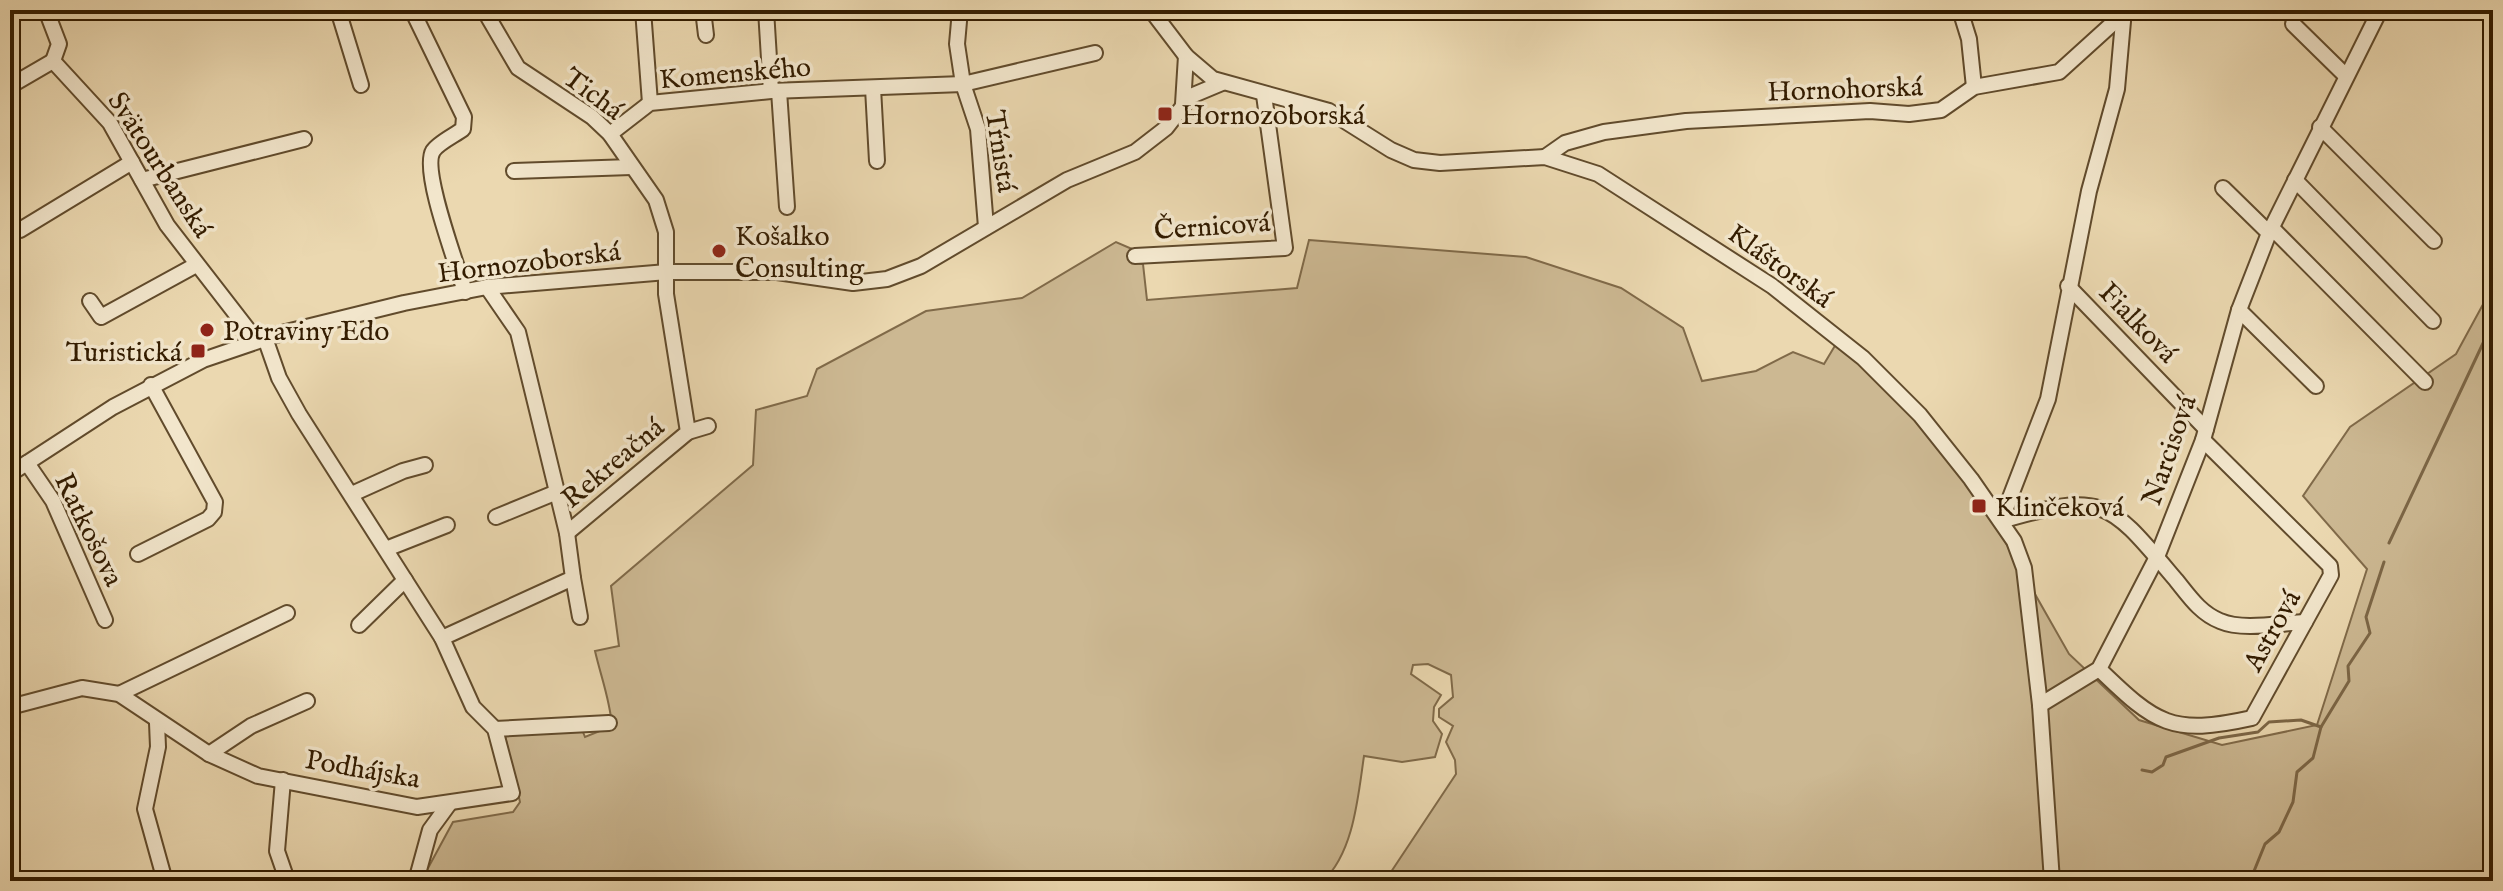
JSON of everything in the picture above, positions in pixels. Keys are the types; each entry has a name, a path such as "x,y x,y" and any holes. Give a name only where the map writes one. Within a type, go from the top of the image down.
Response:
{"street":[{"path":"10,86 53,61 59,44 46,10"},
{"path":"338,10 361,85"},
{"path":"412,10 464,117 463,129 433,151 431,159 432,184 465,292"},
{"name":"Tichá","path":"484,10 518,68 592,117 610,134 656,200 666,232 667,272"},
{"path":"643,10 650,103"},
{"path":"703,10 706,35"},
{"path":"766,10 787,207"},
{"name":"Tŕnistá","path":"960,10 957,44 963,84 978,129 986,227"},
{"name":"Kláštorská","path":"1151,10 1203,73 1222,83 1329,111 1391,150 1414,160 1440,163 1545,157 1590,170 1624,188 1772,286 1863,358 1920,415 2001,521 2024,568 2040,705 2052,881"},
{"path":"1960,10 1969,39 1974,87"},
{"name":"Narcisová","path":"2099,669 2157,557 2205,434 2239,310 2270,230 2380,10"},
{"path":"2001,521 2048,399 2068,286 2117,89 2124,12"},
{"name":"Hornohorská","path":"1545,157 1565,143 1604,132 1686,121 1941,110 1974,87 2059,72 2124,12"},
{"path":"2293,24 2346,76"},
{"name":"Tŕnistá","path":"963,84 1095,53"},
{"path":"1183,104 1186,56"},
{"name":"Svätourbanská","path":"53,61 110,123 167,225 196,265 260,339"},
{"name":"Hornozoborská","path":"10,474 151,385 203,360 260,339 404,303 487,287 667,272 777,272 853,283 887,279 921,266 1067,180 1135,152 1166,128 1183,104 1201,90 1222,83"},
{"name":"Komenského","path":"610,134 650,103 775,91 963,84"},
{"path":"873,88 877,161"},
{"name":"Černicová","path":"1135,256 1285,248 1264,95"},
{"path":"2320,127 2434,241"},
{"path":"142,180 304,139"},
{"path":"20,230 132,162"},
{"path":"514,171 631,167"},
{"path":"2295,180 2433,321"},
{"path":"2223,188 2425,382"},
{"path":"90,301 101,317 196,265"},
{"name":"Rekreačná","path":"667,272 666,294 688,432"},
{"name":"Fialková","path":"2068,286 2330,566"},
{"path":"487,287 518,332 567,533"},
{"path":"2239,310 2316,386"},
{"path":"260,339 279,378 442,638 473,707 495,729 609,723"},
{"path":"138,554 208,519 214,512 215,502 151,385"},
{"name":"Rekreačná","path":"580,617 567,533 688,432 708,426"},
{"name":"Ratkošova","path":"27,463 53,501 105,620"},
{"path":"352,494 403,471 425,465"},
{"path":"496,517 557,492"},
{"path":"2001,521 2074,502 2101,506 2121,518 2200,609 2222,622 2305,622"},
{"path":"386,549 447,525"},
{"name":"Astrová","path":"2099,669 2143,711 2168,723 2194,728 2252,718 2331,575 2330,566"},
{"path":"442,638 573,578"},
{"path":"359,625 405,580"},
{"path":"119,694 287,613"},
{"path":"2040,705 2099,669"},
{"name":"Podhájska","path":"10,707 82,688 119,694 157,723 209,754 258,776 417,807 512,793 495,729"},
{"name":"Podhájska","path":"209,754 251,726 307,701"},
{"path":"157,723 158,747 145,809 165,881"},
{"path":"283,780 277,851 286,877"},
{"path":"416,881 430,830 449,804"}],"shaded area":[{"path":"1309,240 1526,257 1621,288 1683,328 1702,381 1756,371 1793,352 1824,364 1836,344 1892,391 1973,485 2069,654 2139,720 2222,745 2317,725 2367,569 2303,496 2350,427 2456,354 2493,286 2493,881 1385,881 1456,774 1455,760 1446,742 1453,726 1439,717 1439,709 1453,697 1451,675 1428,664 1413,665 1411,674 1441,695 1434,707 1433,721 1442,734 1435,757 1402,762 1364,756 1357,805 1348,839 1342,855 1323,881 421,881 453,822 513,812 520,802 505,736 581,727 585,737 612,726 595,651 619,646 611,586 753,465 756,410 807,396 817,369 926,311 1022,298 1116,242 1132,249 1133,262 1143,264 1147,300 1297,288"}],"waterway":[{"path":"2389,543 2485,339 2493,342"},
{"path":"2250,881 2265,844 2279,832 2293,802 2297,772 2313,758 2321,727 2349,681 2348,666 2370,633 2366,617 2384,562"},
{"path":"2142,770 2152,772 2163,765 2166,757 2219,738 2258,732 2269,722 2301,720 2321,727"}],"place":[{"name":"Hornozoborská","path":"1165,114"},
{"name":"Košalko Consulting","path":"719,251"},
{"name":"Potraviny Edo","path":"207,330"},
{"name":"Turistická","path":"198,351"},
{"name":"Klinčeková","path":"1979,506"}]}
